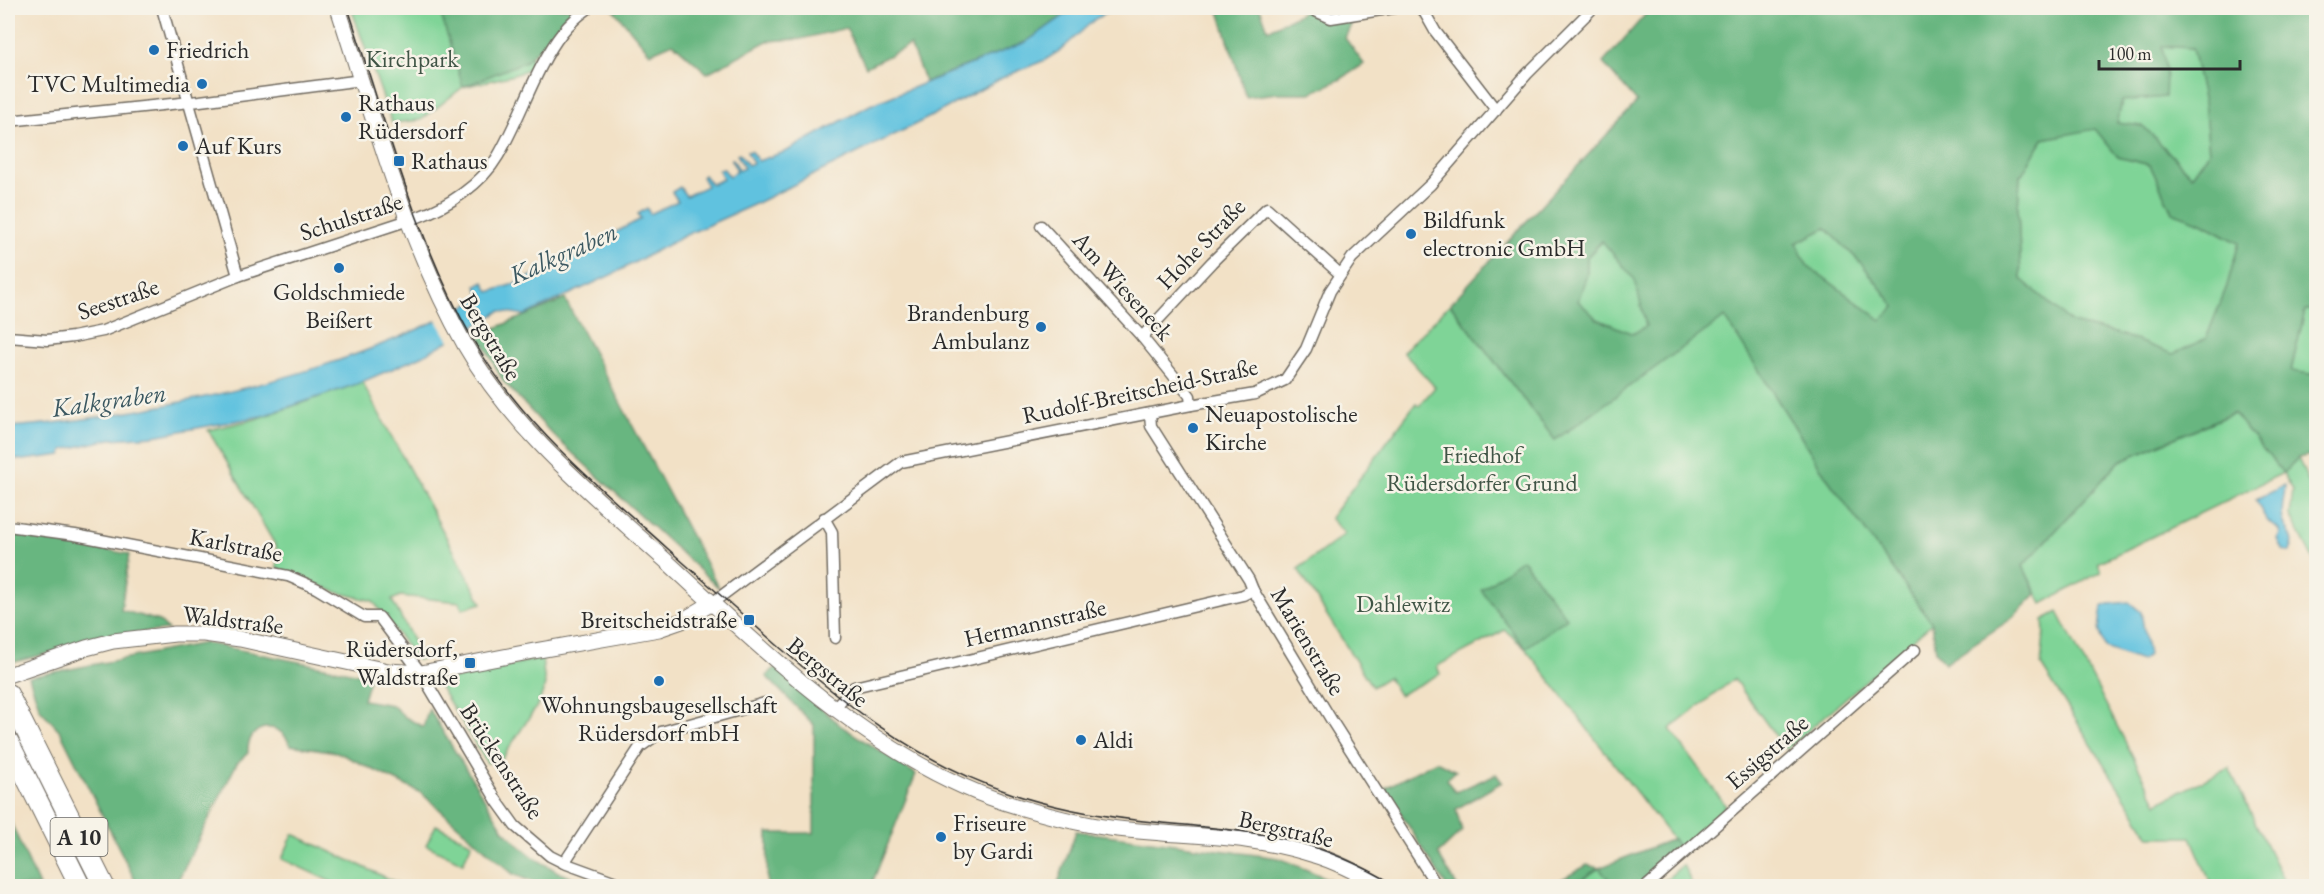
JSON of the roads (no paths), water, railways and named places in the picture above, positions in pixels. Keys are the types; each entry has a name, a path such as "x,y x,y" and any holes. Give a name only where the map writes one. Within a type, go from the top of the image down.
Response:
{"highway":[{"name":"A 10","path":"8,694 104,886"},
{"name":"A 10","path":"8,741 80,886"}],"street":[{"path":"162,8 238,276"},
{"name":"Bergstraße","path":"338,8 409,220 447,310 465,345 489,381 519,422 546,451 712,603 834,708 926,766 993,798 1058,818 1109,828 1225,838 1277,846 1314,855 1381,886"},
{"name":"Schulstraße","path":"238,276 409,220 442,206 470,188 497,158 553,45 573,20 589,8"},
{"path":"1313,10 1331,18 1394,8"},
{"path":"1422,8 1435,31 1496,110"},
{"name":"Rudolf-Breitscheid-Straße","path":"421,673 659,629 690,617 722,597 901,462 1254,394 1285,380 1306,349 1330,291 1352,258 1431,184 1554,46 1593,8"},
{"path":"8,121 190,102 362,80"},
{"name":"Hohe Straße","path":"1142,337 1266,208 1340,274"},
{"name":"Am Wieseneck","path":"1041,226 1142,337 1190,396 1191,405"},
{"name":"Seestraße","path":"8,337 47,340 103,331 238,276"},
{"name":"Marienstraße","path":"1150,414 1151,426 1249,580 1332,721 1437,886"},
{"path":"824,518 832,532 835,638"},
{"name":"Karlstraße","path":"8,526 75,535 295,579 364,616 379,617 421,673"},
{"name":"Hermannstraße","path":"834,708 854,687 1243,595 1253,590"},
{"name":"Waldstraße","path":"8,675 113,640 175,634 204,634 240,639 388,671 421,673"},
{"name":"Essigstraße","path":"1647,886 1915,650"},
{"name":"Brückenstraße","path":"421,673 506,814 525,837 550,856 564,863 607,883 627,886"},
{"path":"564,863 640,747 661,732 765,703"}],"water":[{"path":"1075,8 1116,8 1095,19 1061,50 1045,60 1004,77 924,120 753,205 686,235 613,274 525,315 500,311 422,356 357,384 262,416 154,436 110,439 63,450 62,455 23,460 8,458 8,427 104,416 202,398 322,366 399,337 475,301 480,295 476,286 484,282 489,292 520,282 641,219 638,214 647,208 650,214 678,201 672,192 680,187 686,196 707,186 702,177 704,175 711,184 723,179 719,170 723,168 729,176 737,171 731,160 733,159 739,170 744,168 737,154 739,153 748,165 753,163 747,152 751,151 758,161 787,151 870,105 1026,42"},
{"path":"2285,485 2282,516 2293,543 2289,552 2283,550 2278,539 2280,533 2278,529 2267,520 2256,500"},
{"path":"2129,602 2141,612 2148,655 2141,661 2105,648 2099,629 2102,607"}],"tram line":[{"path":"348,8 417,218 452,300 491,369 536,425 587,476 819,681 878,726 910,746 942,764 1013,794 1058,807 1104,816 1232,830 1289,840 1344,859 1397,886"}],"place":[{"name":"Friedrich","path":"154,50"},
{"name":"TVC Multimedia","path":"202,84"},
{"name":"Rathaus Rüdersdorf","path":"346,117"},
{"name":"Auf Kurs","path":"183,146"},
{"name":"Rathaus","path":"399,161"},
{"name":"Bildfunk electronic GmbH","path":"1411,234"},
{"name":"Goldschmiede Beißert","path":"339,268"},
{"name":"Brandenburg Ambulanz","path":"1041,327"},
{"name":"Neuapostolische Kirche","path":"1193,428"},
{"name":"Breitscheidstraße","path":"749,620"},
{"name":"Rüdersdorf, Waldstraße","path":"470,663"},
{"name":"Wohnungsbaugesellschaft Rüdersdorf mbH","path":"659,681"},
{"name":"Aldi","path":"1081,740"},
{"name":"Friseure by Gardi","path":"941,837"}],"park label":[{"name":"Kirchpark","path":"412,59"},
{"name":"Friedhof Rüdersdorfer Grund","path":"1482,469"},
{"name":"Dahlewitz","path":"1403,604"}],"water label":[{"name":"Kalkgraben","path":"563,253"},
{"name":"Kalkgraben","path":"109,400"}]}
